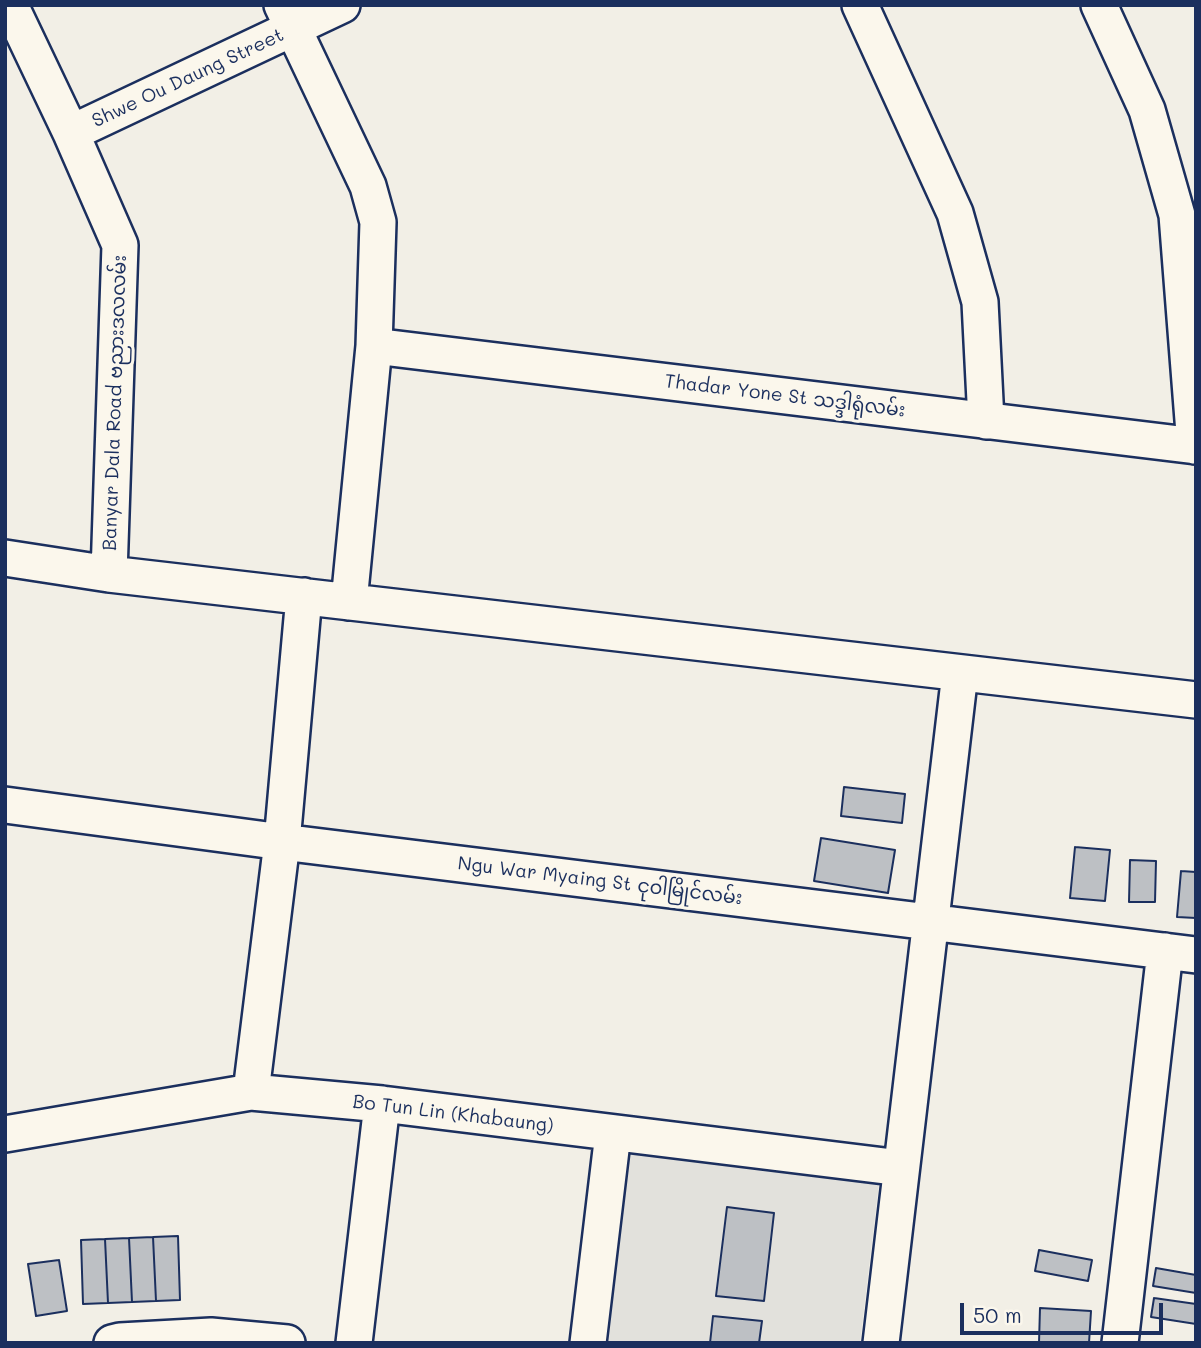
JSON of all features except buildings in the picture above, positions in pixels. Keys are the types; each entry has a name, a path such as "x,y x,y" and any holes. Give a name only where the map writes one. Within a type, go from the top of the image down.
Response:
{"street":[{"name":"Banyar Dala Road ဗညားဒလလမ်း","path":"10,5 120,245 109,574"},
{"name":"Shwe Ou Daung Street","path":"71,134 287,17 342,5"},
{"path":"860,5 954,213 980,302 986,421"},
{"path":"1099,5 1147,110 1177,215 1196,446"},
{"path":"287,17 368,186 378,222 374,346 349,601"},
{"name":"Thadar Yone St သဒ္ဒါရုံလမ်း","path":"374,346 1196,446"},
{"path":"5,558 109,574 1196,700"},
{"path":"250,1092 282,842 304,596"},
{"path":"881,1343 960,673"},
{"name":"Ngu War Myaing St ငုဝါမြိုင်လမ်း","path":"5,805 1180,953"},
{"path":"1120,1343 1180,953"},
{"name":"Bo Tun Lin (Khabaung)","path":"5,1134 250,1092 382,1104 901,1168"},
{"path":"354,1343 382,1104"},
{"path":"588,1343 613,1133"},
{"path":"117,1342 211,1336 286,1343"}],"shaded area":[{"path":"628,1147 879,1183 860,1343 607,1343"}]}
